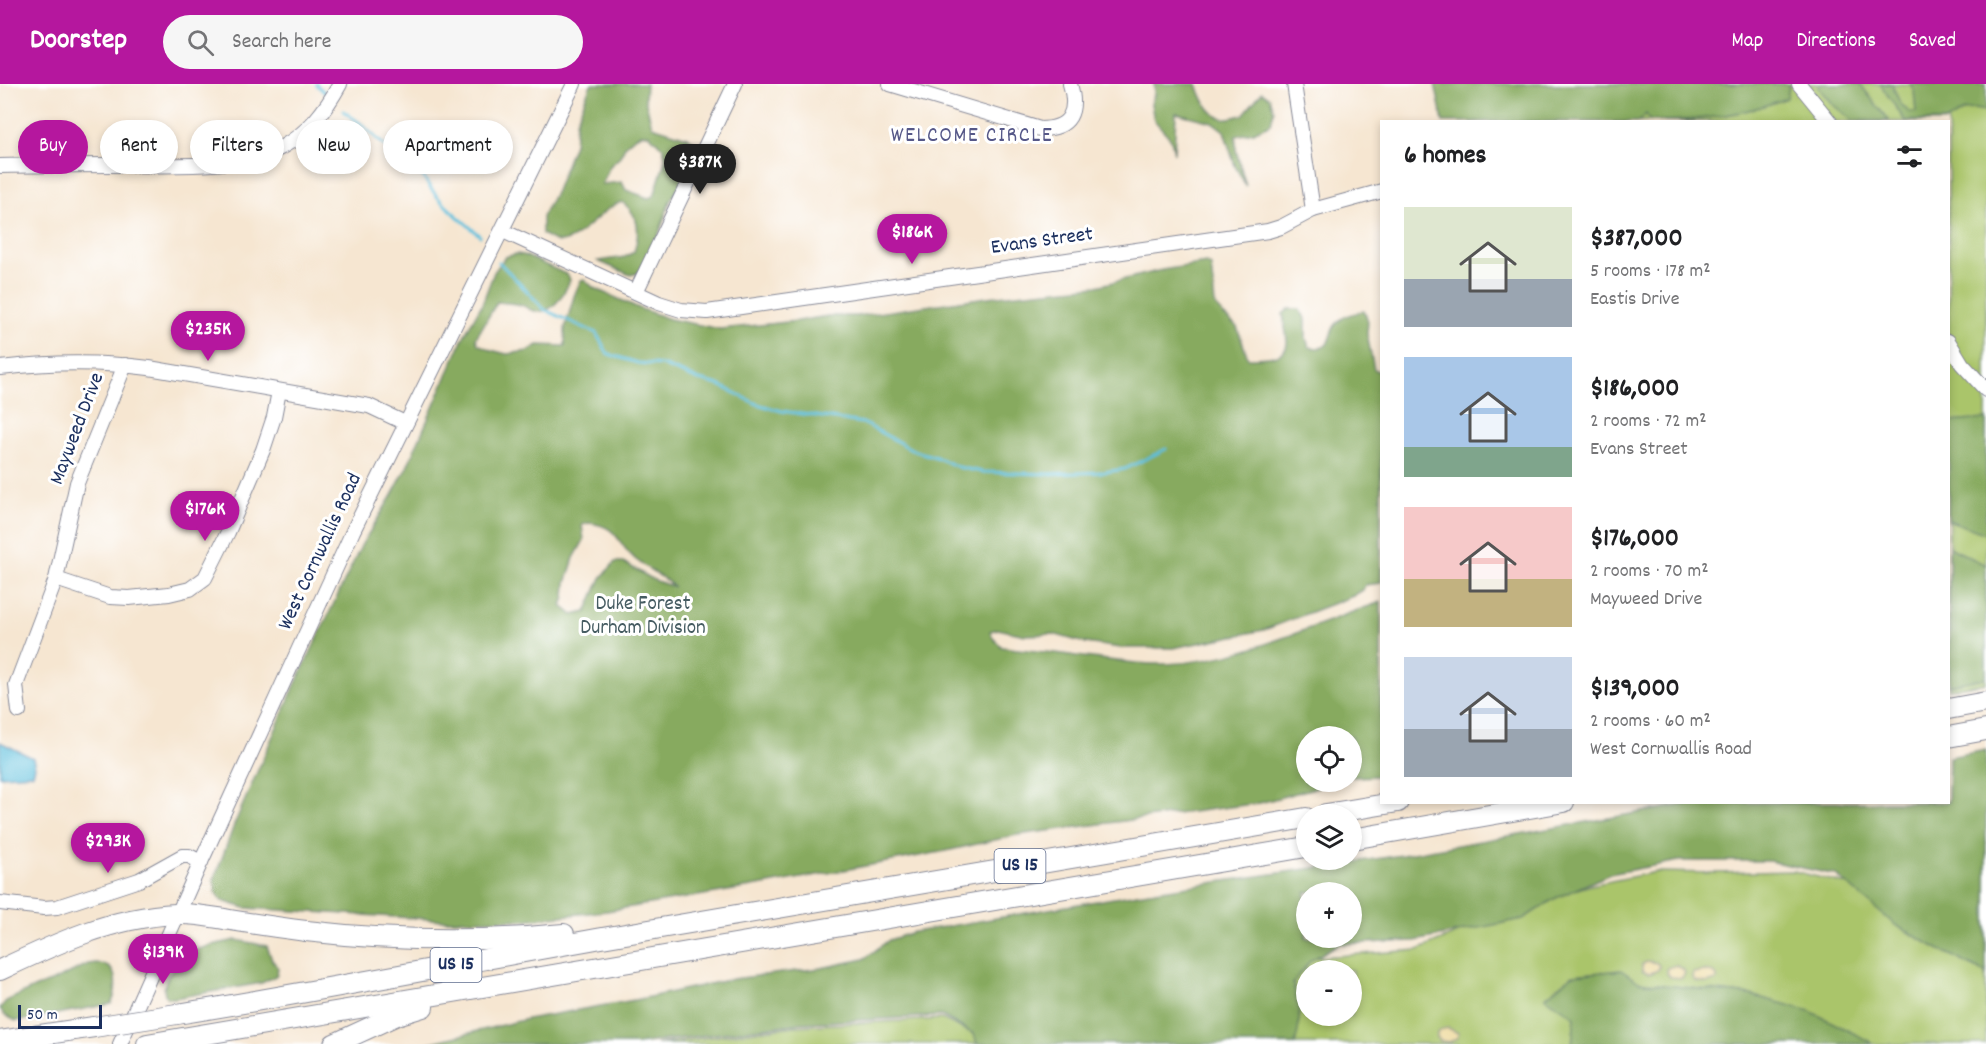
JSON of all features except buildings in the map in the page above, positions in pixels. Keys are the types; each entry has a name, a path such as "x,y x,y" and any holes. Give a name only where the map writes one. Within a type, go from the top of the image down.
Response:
{"highway":[{"path":"1950,709 1986,702"},
{"path":"1950,737 1986,730"},
{"path":"1362,808 1386,804"},
{"path":"1362,837 1553,804"},
{"name":"US 15","path":"0,1041 276,998 608,937 1296,820"},
{"name":"US 15","path":"147,1044 1296,849"},
{"path":"0,970 98,927 177,914 198,915 308,932 453,940 522,938 734,916"},
{"path":"334,1044 397,1015 426,1006 462,990"}],"street":[{"path":"0,166 194,165 264,155 281,148 313,123 327,108 340,84"},
{"name":"West Cornwallis Road","path":"120,1044 177,914 353,531 574,84"},
{"path":"636,292 735,84"},
{"path":"890,84 1040,129 1052,129 1062,125 1071,116 1074,104 1070,84"},
{"path":"1294,84 1313,210"},
{"path":"1799,84 1828,120"},
{"name":"Evans Street","path":"503,231 659,303 681,310 718,311 1268,231 1281,227 1313,210 1380,192"},
{"path":"1950,344 1962,364 1986,390"},
{"path":"0,368 74,363 125,365 327,397 369,406 405,423"},
{"name":"Mayweed Drive","path":"19,711 16,685 56,579 77,483 125,365"},
{"path":"56,579 110,597 129,598 169,594 189,589 205,578 228,532 262,450 274,417 279,391"},
{"path":"0,903 44,908 57,907 139,880 182,856 189,856 201,862"}],"green space":[{"path":"591,84 646,84 645,99 652,126 687,137 695,142 697,153 670,201 654,249 639,273 630,275 598,261 625,257 634,252 637,224 628,207 622,202 614,205 567,241 557,242 542,234 542,217 556,191 574,144 576,122","holes":["641,134 649,134 663,148 666,158 654,196 648,198 626,190 622,182 602,184 610,166 619,158 626,145"]},
{"path":"1154,84 1197,84 1209,109 1223,118 1243,115 1262,92 1270,98 1274,110 1271,124 1236,136 1236,150 1246,186 1235,166 1224,131 1212,122 1176,113 1174,153 1171,139 1154,120 1151,104"},
{"path":"1435,84 1787,84 1789,87 1787,98 1754,109 1702,119 1649,120 1646,114 1641,120 1443,120"},
{"path":"1444,84 1986,84 1986,683 1950,689 1950,120 1450,120"},
{"path":"1820,84 1860,84 1888,120 1852,120 1832,104 1818,87"},
{"path":"1880,84 1892,84 1900,103 1909,112 1916,112 1914,91 1910,84 1986,85 1986,111 1965,110 1950,120 1904,120"},
{"name":"Duke Forest Durham Division","path":"516,254 524,255 568,275 570,280 557,302 541,312 521,305 497,302 476,338 478,344 507,354 528,351 538,345 565,346 565,328 574,296 581,280 584,279 594,288 641,309 670,319 720,329 828,316 857,316 987,297 1097,286 1162,270 1206,263 1211,266 1215,304 1222,314 1237,327 1248,358 1271,357 1282,353 1287,344 1283,314 1289,309 1299,309 1306,319 1306,338 1309,347 1317,348 1327,345 1333,328 1340,320 1364,311 1368,321 1367,334 1374,369 1380,372 1380,583 1365,585 1363,590 1353,596 1264,630 1173,648 1121,648 1085,643 1053,634 1025,635 998,629 990,631 1002,647 1130,663 1166,664 1222,656 1249,649 1380,602 1380,776 1362,777 1362,726 1296,726 1296,792 1300,792 1260,803 1017,835 946,851 758,886 607,911 524,920 446,920 245,908 222,901 216,893 214,880 234,825 295,685 362,544 407,467 464,336 482,304 494,272 505,257","holes":["589,523 599,525 612,532 635,559 674,587 654,580 623,562 615,562 601,578 586,612 573,615 562,606 574,558 584,540 582,525"]},
{"path":"1986,419 1986,534 1950,521 1950,422"},
{"path":"1950,547 1986,565 1986,678 1950,685"},
{"path":"1986,750 1986,973 1895,925 1836,875 1769,861 1679,861 1610,874 1554,899 1523,919 1415,941 1362,943 1362,882 1296,882 1296,948 1331,948 1312,960 1296,960 1296,980 1293,984 1296,997 1296,1026 1299,1027 1295,1044 977,1044 974,1034 942,1016 803,1023 637,1044 425,1044 527,1019 640,999 733,979 821,968 864,959 889,940 914,932 1155,891 1299,870 1362,870 1362,861 1686,804 1950,804 1950,757"},
{"path":"1794,871 1870,890 1986,968 1986,1044 1273,1044 1285,969 1296,963 1296,1026 1362,1026 1362,960 1302,960 1306,958 1418,950 1526,904 1591,885 1656,872"},
{"path":"237,940 267,946 272,960 278,967 277,975 262,983 167,998 164,987 166,981 183,958 205,947"},
{"path":"97,963 111,969 115,977 116,986 111,1004 16,1021 4,1015 0,1008 6,1001 36,987 88,964"},
{"path":"1621,970 1639,982 1751,995 1810,1011 1872,1044 1572,1044 1575,1017 1545,997 1573,975"},
{"path":"942,1019 976,1035 980,1044 656,1044 794,1026"}],"sand":[{"path":"1647,961 1657,963 1658,970 1649,974 1642,971 1642,964"},
{"path":"1676,965 1685,973 1682,978 1670,977 1667,973 1667,968"},
{"path":"1704,971 1714,973 1717,980 1707,983 1695,981 1692,977 1693,973"},
{"path":"1448,1028 1458,1033 1458,1037 1450,1042 1440,1041 1437,1033"}],"water":[{"path":"0,742 33,758 35,767 33,774 0,776"}],"waterway":[{"path":"316,84 325,93"},
{"path":"343,111 360,123 413,172 423,176 441,201 480,236"},
{"path":"499,262 545,310 596,333 608,354 638,363 662,365 699,380 719,385 757,404 782,411 863,423 915,451 958,467 982,472 1049,474 1105,472 1125,469 1166,449"}],"district":[{"name":"WELCOME CIRCLE","path":"972,136"}]}
